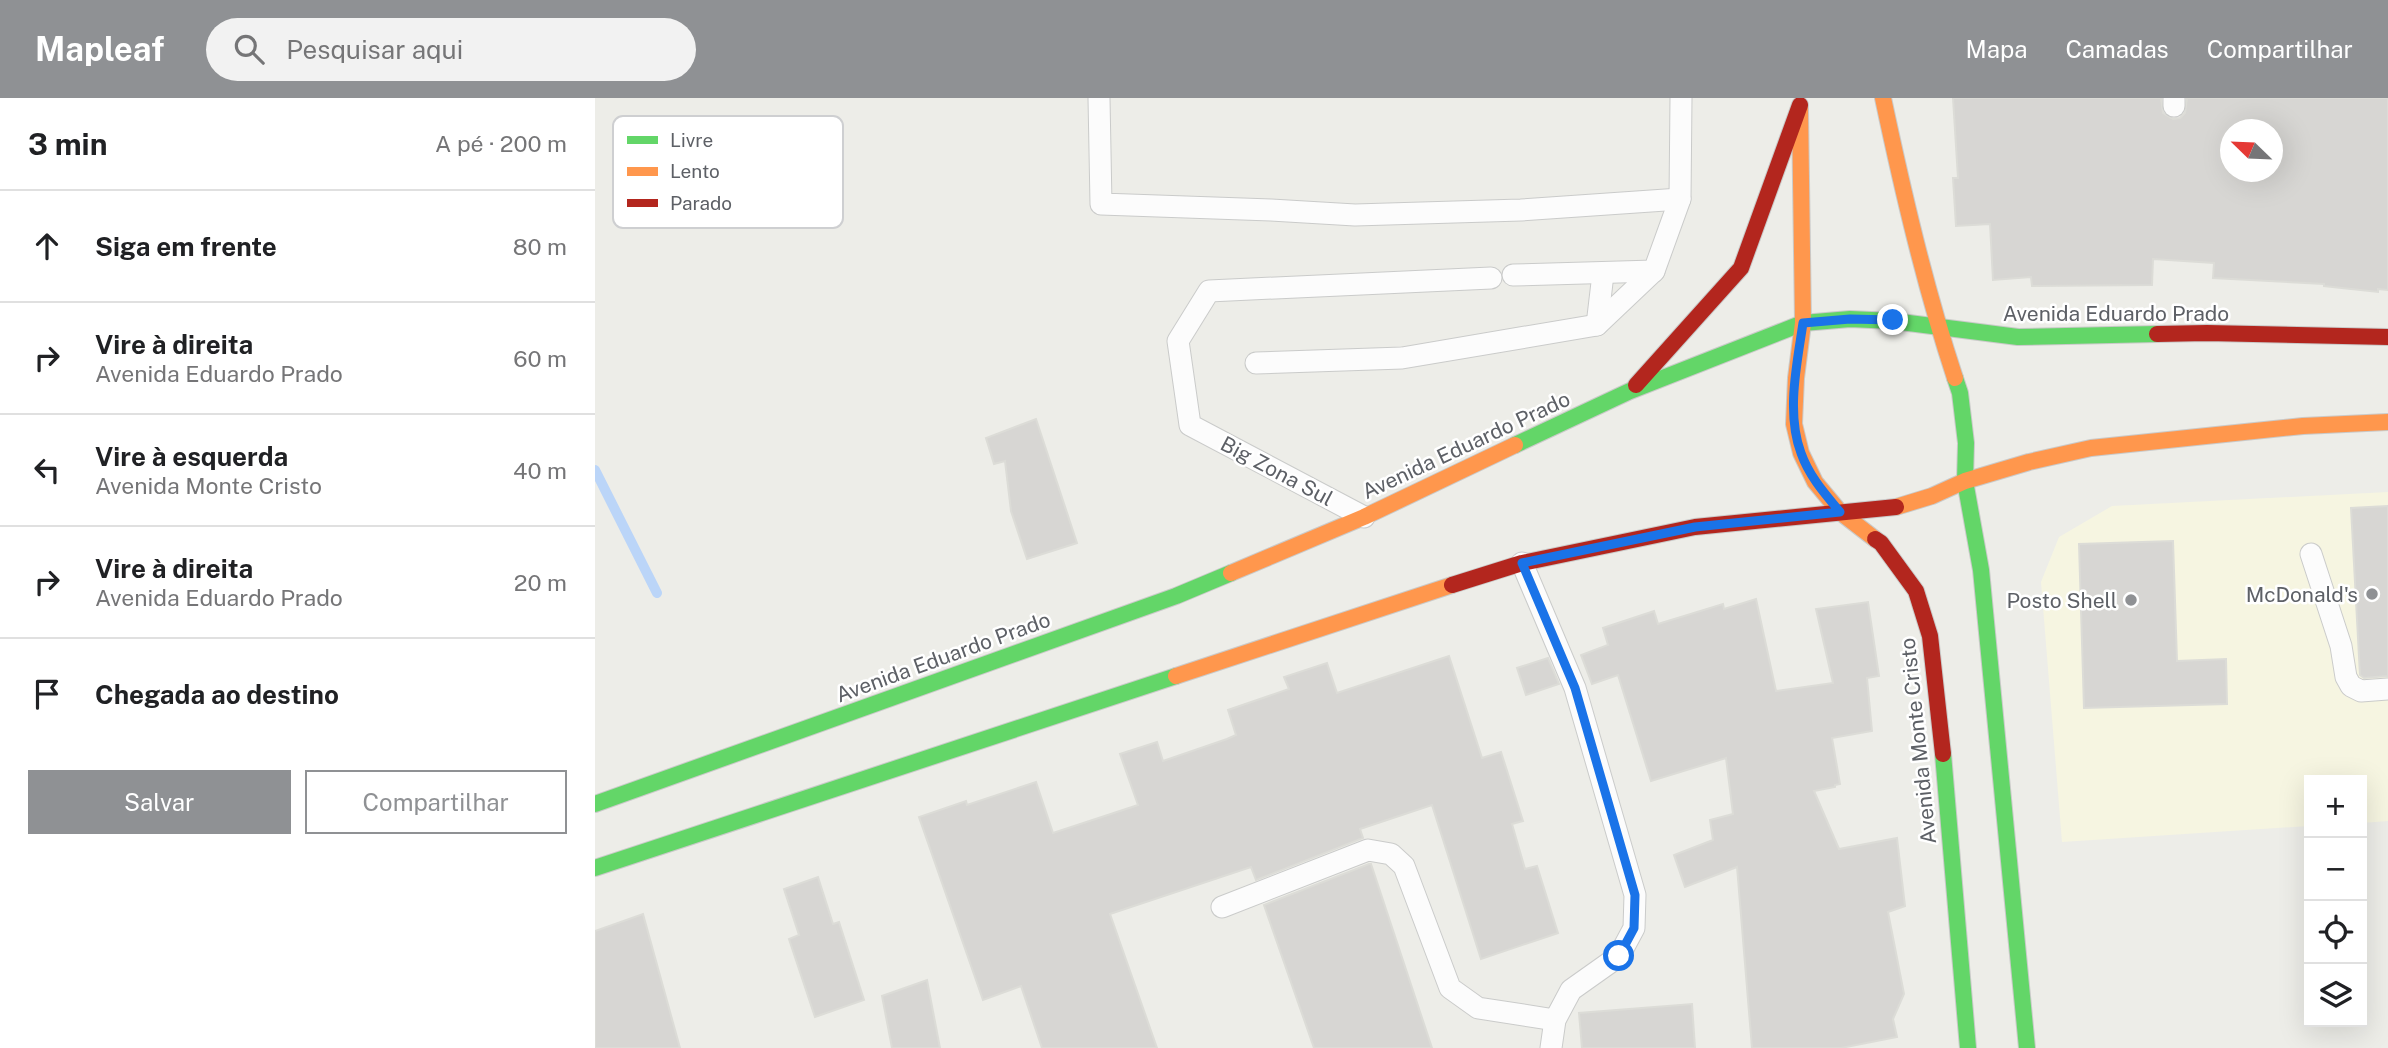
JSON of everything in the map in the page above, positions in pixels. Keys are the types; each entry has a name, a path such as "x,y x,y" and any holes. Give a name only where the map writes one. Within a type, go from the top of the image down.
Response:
{"main road":[{"path":"1883,98 1899,175 1938,327 1960,393 1966,443 1965,481 1981,570 2027,1048"},
{"path":"1630,391 1741,268 1800,101"},
{"name":"Avenida Monte Cristo","path":"1800,101 1803,323 1794,424 1801,453 1815,482 1840,512 1881,543 1916,591 1930,636 1940,714 1968,1048"},
{"name":"Avenida Eduardo Prado","path":"595,804 1176,596 1364,517 1630,391 1803,323 1850,319 1893,320 2018,337 2207,334 2388,337"},
{"path":"595,868 1522,563 1695,527 1889,509 1932,496 1965,481 2029,462 2091,448 2303,426 2388,422"}],"lane":[{"path":"1099,98 1101,204 1355,215 1533,210 1680,199"},
{"path":"1256,363 1402,358 1597,325 1654,271 1680,199 1681,98"},
{"path":"1513,275 1654,271"},
{"path":"1597,325 1603,274"},
{"name":"Big Zona Sul","path":"1364,517 1190,425 1178,341 1209,291 1491,278"},
{"path":"2311,554 2341,646 2346,677 2351,686 2361,691 2388,689"},
{"path":"1522,563 1575,688 1635,895 1634,928 1619,956 1571,990 1555,1020 1551,1048"},
{"path":"1221,907 1368,849 1391,854 1405,866 1450,988 1478,1008 1555,1020"}],"shaded area":[{"path":"2388,492 2388,821 2367,823 2367,775 2304,775 2304,826 2062,842 2041,582 2059,537 2112,506"}],"building":[{"path":"1953,98 2161,98 2163,113 2173,119 2180,118 2185,113 2187,98 2388,98 2388,290 2378,289 2378,292 2324,284 2213,278 2214,263 2153,259 2152,285 2032,286 2031,277 1993,280 1990,224 1956,226 1953,178 1958,178"},
{"path":"1036,419 1077,543 1027,559 1011,511 1005,461 994,464 986,438"},
{"name":"McDonald's","path":"2388,506 2388,676 2364,678 2360,675 2351,508"},
{"path":"2173,541 2177,661 2226,659 2227,704 2084,708 2079,544"},
{"path":"1756,599 1776,691 1833,683 1816,609 1868,602 1879,676 1867,678 1872,731 1832,738 1840,784 1814,791 1839,849 1897,838 1905,906 1888,912 1904,994 1893,1019 1897,1037 1841,1048 1752,1048 1737,867 1685,887 1674,855 1713,840 1710,820 1733,814 1726,758 1651,781 1618,675 1592,684 1581,655 1608,645 1603,628 1654,611 1658,624 1723,604 1724,609"},
{"path":"1449,656 1482,758 1501,752 1523,821 1512,824 1525,869 1537,866 1558,933 1481,959 1432,805 1360,829 1363,838 1256,880 1251,867 1110,914 1157,1048 1042,1048 1021,986 983,1000 919,817 966,801 967,805 1036,782 1053,833 1138,805 1120,754 1157,742 1163,761 1236,735 1228,710 1289,689 1284,677 1327,663 1337,693"},
{"path":"1548,658 1559,684 1526,695 1517,668"},
{"path":"1369,864 1432,1048 1314,1048 1264,905"},
{"path":"818,877 833,924 839,922 864,1000 815,1017 789,939 799,935 784,889"},
{"path":"643,914 680,1048 595,1048 595,931"},
{"path":"927,980 940,1048 892,1048 882,996"},
{"path":"1692,1004 1695,1048 1582,1048 1579,1013"}],"waterway":[{"path":"595,470 657,593"}],"traffic: fast":[{"path":"1515,445 1630,391 1803,323 1850,319 1893,321 2018,337 2157,334"},
{"path":"1955,378 1960,393 1966,443 1965,481 1981,570 2027,1048"},
{"path":"595,804 1176,596 1231,573"},
{"path":"595,868 1176,676"},
{"path":"1943,754 1968,1048"}],"traffic: slow":[{"path":"1883,98 1915,239 1955,378"},
{"path":"1800,109 1803,323 1794,424 1801,453 1815,482 1840,512 1875,539"},
{"path":"1896,507 1932,496 1965,481 2029,462 2091,448 2303,426 2388,422"},
{"path":"1231,573 1364,517 1515,445"},
{"path":"1176,676 1452,585"}],"traffic: jam":[{"path":"1636,385 1741,268 1800,105"},
{"path":"2157,334 2388,337"},
{"path":"1452,585 1522,563 1695,527 1896,507"},
{"path":"1875,539 1881,543 1916,591 1930,636 1943,754"}],"place":[{"name":"McDonald's","path":"2372,594"},
{"name":"Posto Shell","path":"2131,600"}],"route":[{"path":"1619,956 1634,928 1635,895 1575,688 1522,563 1695,527 1840,512 1815,482 1801,453 1794,424 1803,323 1850,319 1893,320"}]}
